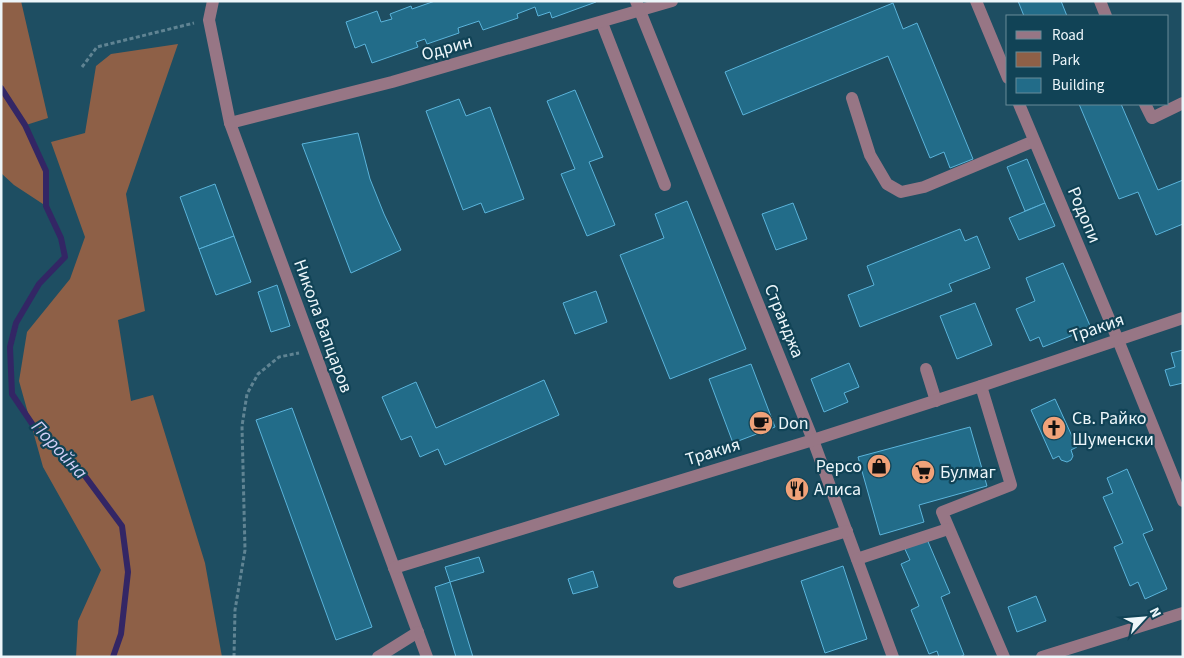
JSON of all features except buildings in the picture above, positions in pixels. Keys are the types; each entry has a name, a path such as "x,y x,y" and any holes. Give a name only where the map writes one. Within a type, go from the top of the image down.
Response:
{"street":[{"name":"Никола Вапцаров","path":"213,1 209,20 230,123 427,657"},
{"name":"Одрин","path":"230,123 392,82 602,23 638,6 672,1"},
{"path":"976,1 1006,73"},
{"path":"1100,1 1106,15"},
{"name":"Странджа","path":"638,6 813,440 893,657"},
{"path":"602,23 665,185"},
{"path":"852,98 870,155 887,184 900,192 924,188 1034,141"},
{"path":"1146,105 1152,118 1183,103"},
{"name":"Родопи","path":"1019,105 1183,500"},
{"name":"Тракия","path":"394,568 813,440 1183,318"},
{"path":"926,369 936,401"},
{"path":"981,386 1011,485 942,512 1004,657"},
{"path":"857,559 948,529"},
{"path":"680,582 847,531"},
{"path":"1042,657 1183,612"},
{"path":"378,657 418,632"}],"path":[{"path":"82,67 97,47 209,20"},
{"path":"234,657 235,610 245,550 242,426 247,394 258,374 279,357 314,350"}],"green space":[{"path":"1,1 21,1 48,118 26,125 46,171 46,206 14,185 1,173"},
{"path":"178,44 126,194 145,311 118,320 131,401 153,395 205,563 222,657 76,657 78,621 101,570 43,467 19,381 27,332 70,279 85,237 51,142 85,133 96,66 111,54"}],"waterway":[{"name":"Поройна","path":"1,88 25,125 46,171 46,206 61,238 65,257 39,284 16,323 10,347 12,394 39,434 82,472 122,526 128,572 121,634 113,657"}],"place":[{"name":"Don","path":"761,423"},
{"name":"Св. Райко Шуменски","path":"1054,428"},
{"name":"Pepco","path":"879,466"},
{"name":"Булмаг","path":"923,472"},
{"name":"Алиса","path":"797,489"}]}
